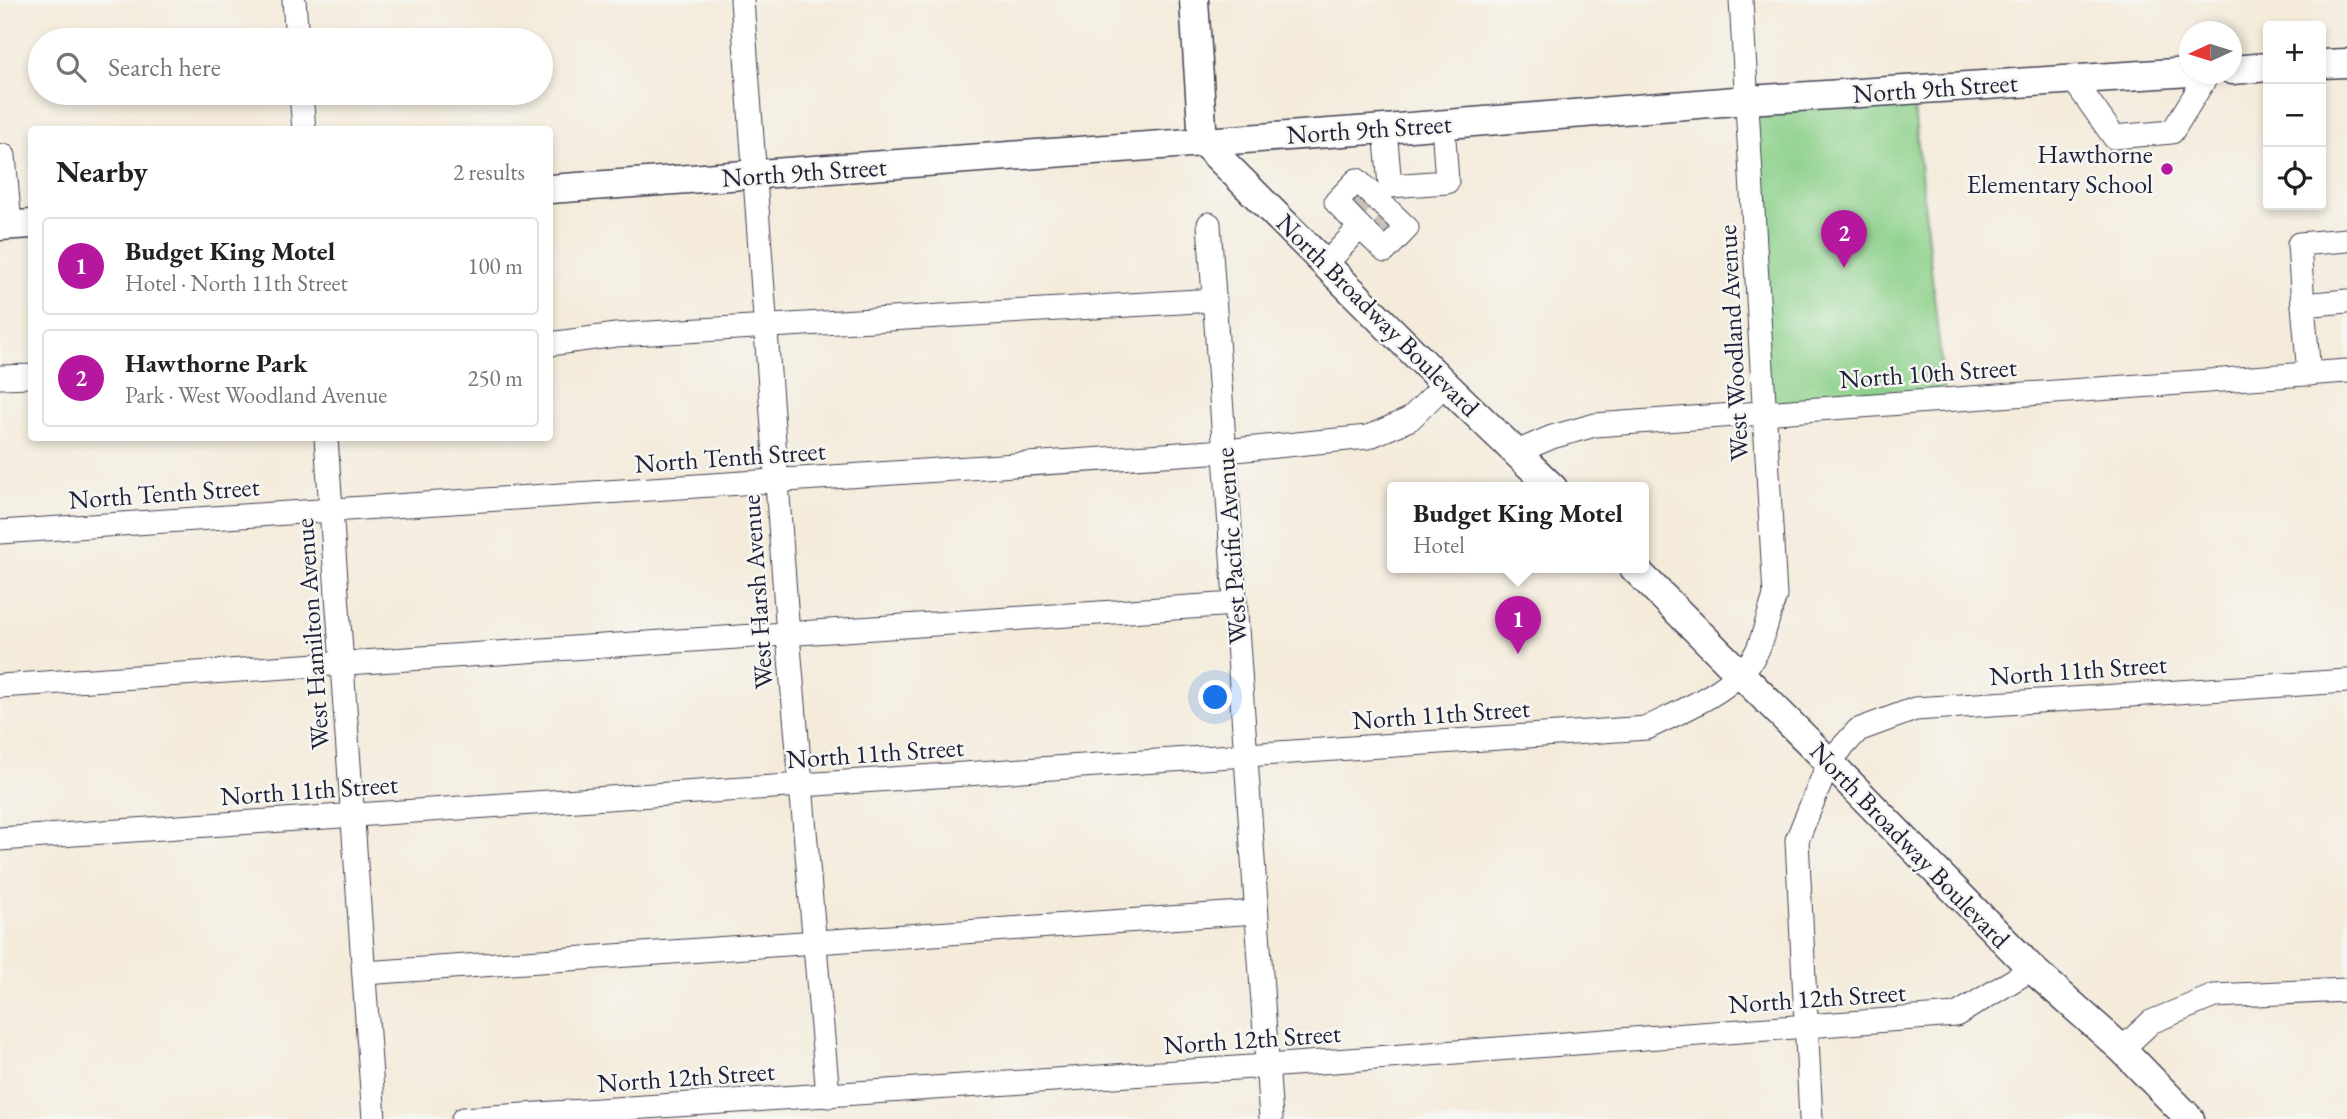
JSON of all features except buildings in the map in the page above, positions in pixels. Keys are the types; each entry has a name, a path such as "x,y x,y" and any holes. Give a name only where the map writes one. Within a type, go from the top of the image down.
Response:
{"main road":[{"path":"1194,0 1203,142"},
{"path":"2326,64 2347,62"},
{"path":"2242,69 2263,67"},
{"name":"North 9th Street","path":"553,189 755,176 1748,100 2179,73"},
{"name":"North Broadway Boulevard","path":"1203,142 1547,482"},
{"name":"North Broadway Boulevard","path":"1639,573 2032,969 2122,1049 2190,1119"}],"street":[{"path":"294,0 296,28"},
{"name":"West Harsh Avenue","path":"742,0 788,635 828,1096"},
{"name":"West Woodland Avenue","path":"1739,674 1757,651 1775,596 1741,0"},
{"path":"2073,79 2114,137 2172,132 2202,84"},
{"path":"302,105 304,126"},
{"path":"1325,264 1373,213 1447,182 1443,124"},
{"path":"1373,213 1385,129"},
{"path":"0,156 4,156 3,193 14,225"},
{"name":"West Pacific Avenue","path":"1209,224 1271,1119"},
{"path":"2309,374 2300,244 2347,240"},
{"path":"553,344 616,335 1215,300"},
{"path":"2303,305 2347,301"},
{"name":"North 10th Street","path":"1517,452 1552,437 1595,425 2347,371"},
{"path":"0,377 28,376"},
{"name":"North Tenth Street","path":"0,532 1225,452 1368,438 1410,419 1445,384"},
{"name":"West Hamilton Avenue","path":"326,441 374,1119"},
{"path":"0,686 1235,604"},
{"name":"North 11th Street","path":"0,839 1647,728 1713,695 1739,674"},
{"name":"North 11th Street","path":"1829,762 1857,730 1915,709 2347,681"},
{"path":"1811,1119 1797,840 1829,762"},
{"path":"364,973 1256,912"},
{"name":"North 12th Street","path":"463,1119 1267,1066 1956,1015 2032,969"},
{"path":"2122,1049 2151,1023 2214,996 2347,990"}],"green space":[{"path":"1912,89 1945,400 1764,413 1748,100"}],"tunnel":[{"path":"1352,212 1367,196"},
{"path":"1377,236 1391,221"}],"place":[{"name":"Hawthorne Elementary School","path":"2167,169"},
{"name":"Hawthorne Park","path":"1844,268"},
{"name":"Budget King Motel","path":"1518,654"}]}
